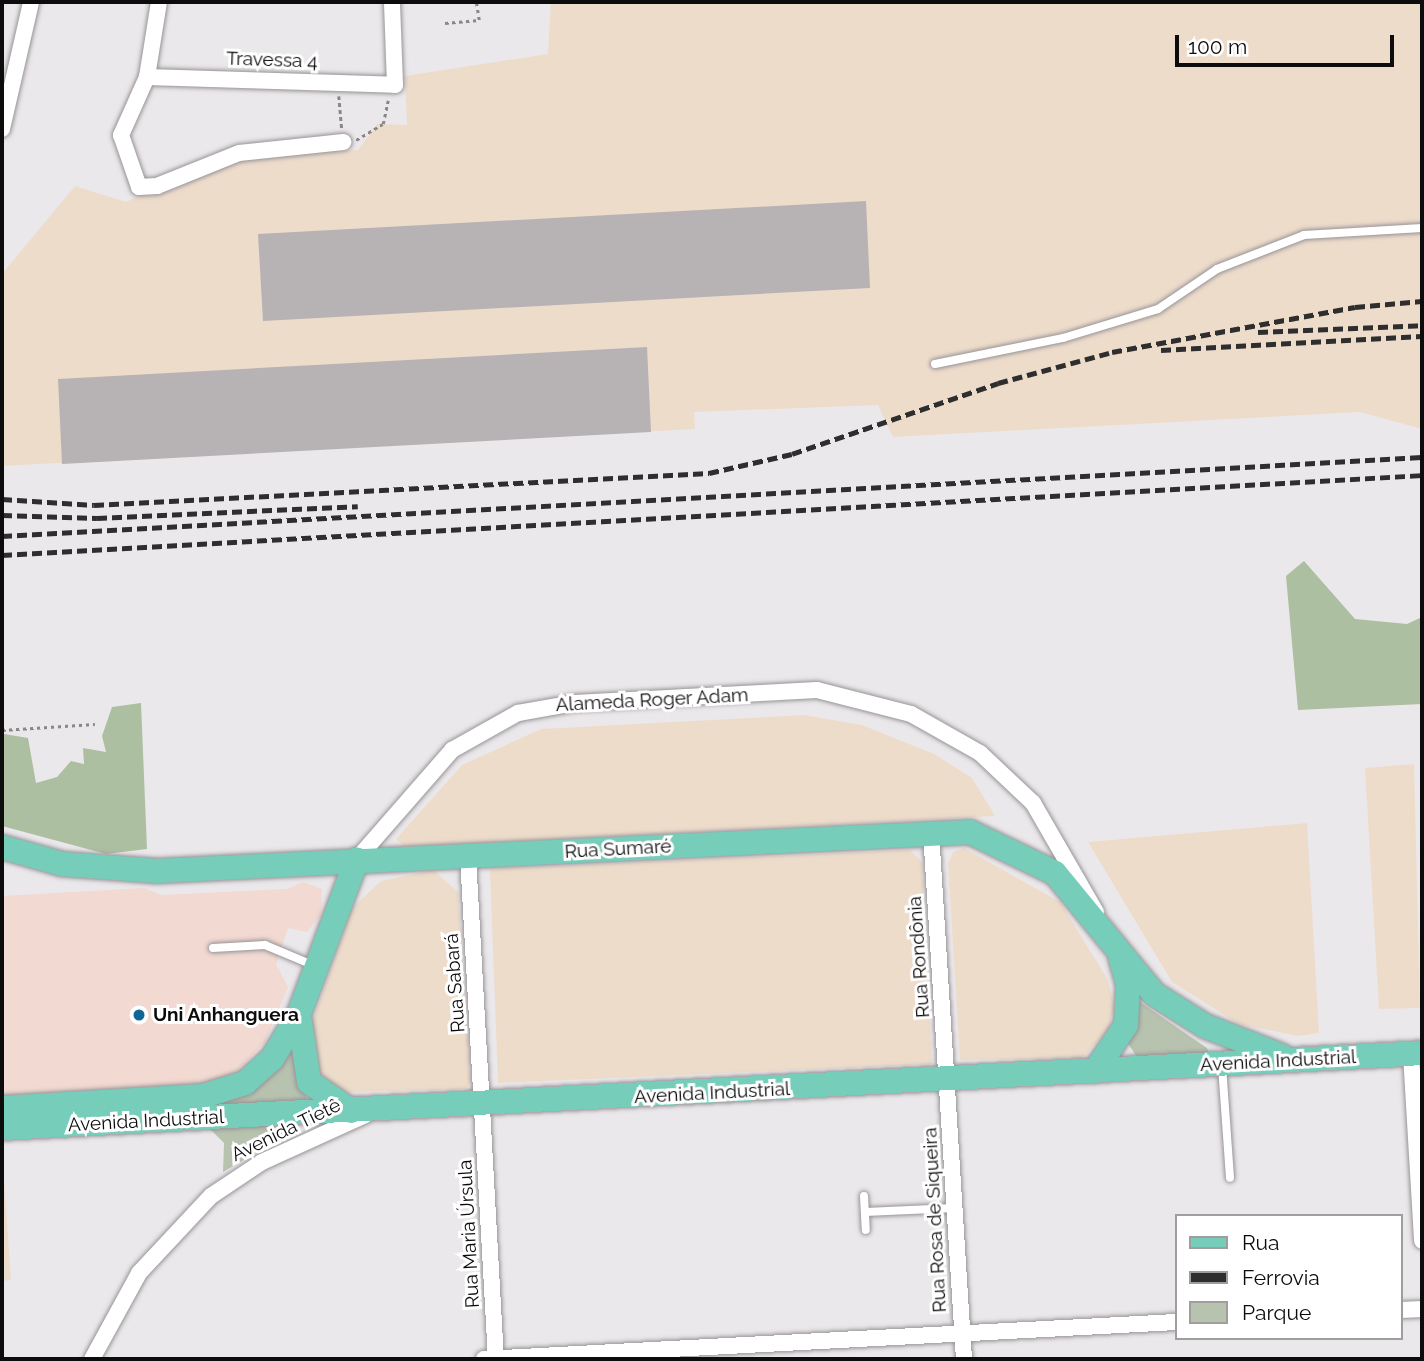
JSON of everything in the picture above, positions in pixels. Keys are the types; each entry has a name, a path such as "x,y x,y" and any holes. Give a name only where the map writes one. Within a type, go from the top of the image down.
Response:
{"main road":[{"name":"Rua Sumaré","path":"2,847 62,864 157,871 931,832 977,834 1042,863 1102,926 1121,959 1128,984 1126,1025 1095,1071"},
{"name":"Alameda Roger Adam","path":"203,1096 234,1091 260,1072 299,1014 357,859"},
{"path":"318,863 339,874 345,895 366,877 403,859"},
{"name":"Rua Sumaré","path":"1121,959 1183,1014 1293,1060"},
{"path":"299,1014 309,1082 351,1111"},
{"name":"Avenida Industrial","path":"2,1128 484,1106 1416,1053"},
{"name":"Avenida Industrial","path":"2,1108 203,1096"}],"street":[{"path":"2,129 31,2"},
{"path":"159,2 147,77 121,135 139,187 157,186 246,151 343,142"},
{"path":"392,2 395,85"},
{"name":"Travessa 4","path":"147,77 395,85"},
{"name":"Alameda Roger Adam","path":"357,859 452,750 519,713 575,703 817,690 852,696 911,715 980,753 1046,822 1102,926"},
{"path":"1042,863 1049,846 1046,822"},
{"name":"Rua Rondônia","path":"931,832 948,1079"},
{"name":"Rua Sabará","path":"468,857 484,1106"},
{"path":"1416,1053 1422,1241"},
{"name":"Rua Rosa de Siqueira","path":"948,1079 964,1359"},
{"name":"Rua Maria Úrsula","path":"484,1106 496,1359"},
{"name":"Avenida Tietê","path":"92,1359 139,1273 211,1196 262,1161 378,1110"},
{"path":"1403,1310 1422,1309"},
{"path":"484,1359 1176,1322"}],"lane":[{"path":"935,364 1158,309 1217,269 1304,235 1422,228"},
{"path":"213,948 265,945 318,968"},
{"path":"1222,1063 1230,1178"},
{"path":"864,1196 866,1230"},
{"path":"865,1212 955,1208"}],"path":[{"path":"445,23 479,20 476,2"},
{"path":"337,83 343,142 368,138 383,124 395,85"},
{"path":"2,730 95,724"}],"shaded area":[{"path":"551,2 1422,2 1422,429 1360,412 893,437 878,405 694,412 695,429 2,466 2,274 75,186 126,202 227,154 358,150 377,124 407,125 405,76 548,54"},
{"path":"804,715 862,725 934,754 972,778 995,816 405,847 396,839 462,765 541,729"},
{"path":"1414,764 1420,1008 1379,1009 1365,768"},
{"path":"1307,823 1319,1033 1298,1036 1239,1024 1172,982 1088,842"},
{"path":"964,848 1060,902 1108,980 1114,1006 1109,1029 1082,1058 960,1060 948,863 953,852"},
{"path":"910,850 922,862 932,1064 498,1083 490,869"},
{"path":"433,870 458,892 471,1082 465,1089 342,1092 318,1071 310,1029 352,908 381,881"},
{"name":"Uni Anhanguera","path":"303,882 322,889 321,915 307,932 288,928 276,964 288,987 265,1042 225,1083 2,1102 2,896 144,888 161,895 287,889"},
{"path":"2,1149 11,1280 2,1281"}],"green space":[{"path":"1304,561 1355,619 1407,624 1422,617 1422,704 1298,710 1286,576"},
{"path":"141,703 147,849 106,854 2,826 4,734 28,738 36,783 57,777 71,761 84,764 83,748 106,752 102,736 112,707"},
{"path":"1137,1000 1207,1048 1209,1055 1137,1057 1127,1042"},
{"path":"291,1046 308,1104 204,1112"},
{"path":"293,1124 291,1132 223,1172 224,1143 208,1127"}],"building":[{"path":"866,201 870,288 263,321 258,234"},
{"path":"647,347 651,432 62,464 58,379"}],"railway":[{"path":"2,499 94,505 709,473 792,454 998,383 1112,352 1355,307 1422,301"},
{"path":"1258,332 1422,325"},
{"path":"1161,350 1422,336"},
{"path":"2,536 1422,457"},
{"path":"2,555 1422,475"},
{"path":"2,515 97,518 358,506"}],"place":[{"name":"Uni Anhanguera","path":"139,1015"}]}
